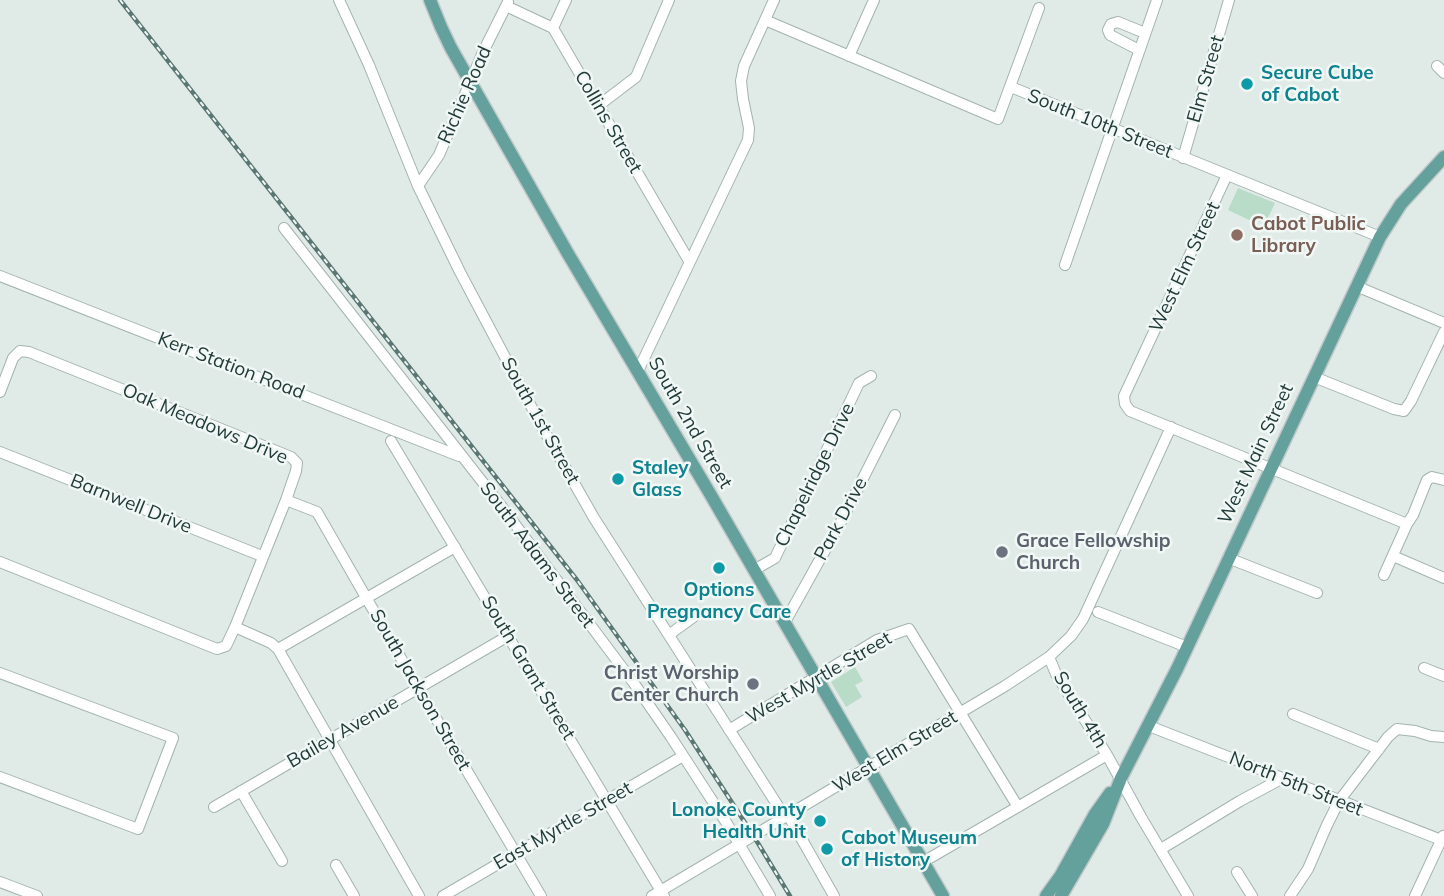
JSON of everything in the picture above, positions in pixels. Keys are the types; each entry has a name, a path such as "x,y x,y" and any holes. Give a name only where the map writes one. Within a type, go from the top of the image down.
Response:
{"main road":[{"name":"South 2nd Street","path":"430,0 470,82 567,253 943,896"},
{"name":"West Main Street","path":"1060,896 1103,824 1121,778 1187,648 1380,237 1401,204 1444,157"},
{"name":"West Main Street","path":"1046,896 1061,875 1095,814 1121,778"}],"street":[{"name":"South 1st Street","path":"339,0 369,65 418,186 460,272 569,476 729,730 787,816 834,896"},
{"path":"507,3 553,28 566,0"},
{"path":"598,106 636,78 669,0"},
{"path":"638,371 748,140 749,128 741,82 744,66 774,0"},
{"path":"849,56 874,0"},
{"path":"1065,265 1157,0"},
{"name":"Elm Street","path":"1183,158 1229,0"},
{"name":"Richie Road","path":"418,186 439,155 507,3"},
{"path":"1011,87 1039,8"},
{"name":"South 10th Street","path":"765,19 998,119 1011,87 1380,237"},
{"path":"1139,50 1110,35 1108,30 1111,24 1118,22 1145,33"},
{"name":"Collins Street","path":"553,28 689,261"},
{"name":"West Elm Street","path":"659,894 1050,661 1071,636 1088,610 1171,427 1130,411 1124,396 1227,175"},
{"name":"South Adams Street","path":"284,228 597,633 683,756 770,896"},
{"name":"Kerr Station Road","path":"0,276 462,458"},
{"path":"1356,286 1444,323"},
{"path":"1314,377 1394,410 1404,411 1444,332"},
{"name":"Oak Meadows Drive","path":"0,392 13,358 20,351 29,352 290,457 297,463 286,500 226,646 216,649 0,562"},
{"name":"Chapelridge Drive","path":"754,570 775,558 859,383 871,376"},
{"name":"Park Drive","path":"785,622 843,518 895,415"},
{"path":"1171,427 1407,524"},
{"name":"South Grant Street","path":"391,441 606,800 659,894"},
{"name":"Barnwell Drive","path":"0,452 262,556"},
{"path":"1384,575 1427,480 1432,477 1444,480"},
{"name":"South Jackson Street","path":"286,500 317,512 541,896"},
{"path":"278,649 455,547"},
{"path":"1393,556 1444,578"},
{"path":"1228,558 1317,593"},
{"path":"1098,612 1187,648"},
{"path":"670,634 699,613"},
{"path":"235,627 271,643 278,649 419,896"},
{"name":"West Myrtle Street","path":"729,730 877,640 909,629 960,713"},
{"name":"Bailey Avenue","path":"214,807 508,636"},
{"name":"South 4th","path":"1050,661 1188,896"},
{"path":"1424,668 1444,676"},
{"path":"0,673 173,738 138,829 0,777"},
{"path":"960,713 1018,807"},
{"path":"1293,714 1379,748"},
{"name":"North 5th Street","path":"1149,726 1443,839"},
{"path":"1290,896 1308,869 1339,801 1397,729 1444,737"},
{"path":"923,862 1107,755"},
{"name":"East Myrtle Street","path":"443,896 683,756"},
{"path":"1161,849 1283,778"},
{"path":"241,791 282,860"},
{"path":"1415,896 1443,839"},
{"path":"336,865 354,896"},
{"path":"1237,872 1252,896"},
{"path":"0,882 37,896"}],"green space":[{"path":"1238,188 1275,203 1265,224 1228,210"},
{"path":"855,667 863,681 855,685 862,697 846,707 831,682"}],"railway":[{"path":"120,0 577,580 685,730 790,896"}],"place":[{"name":"Secure Cube of Cabot","path":"1247,84"},
{"name":"Cabot Public Library","path":"1237,235"},
{"name":"Staley Glass","path":"618,479"},
{"name":"Grace Fellowship Church","path":"1002,552"},
{"name":"Options Pregnancy Care","path":"719,568"},
{"name":"Christ Worship Center Church","path":"753,684"},
{"name":"Lonoke County Health Unit","path":"820,821"},
{"name":"Cabot Museum of History","path":"827,849"}]}
